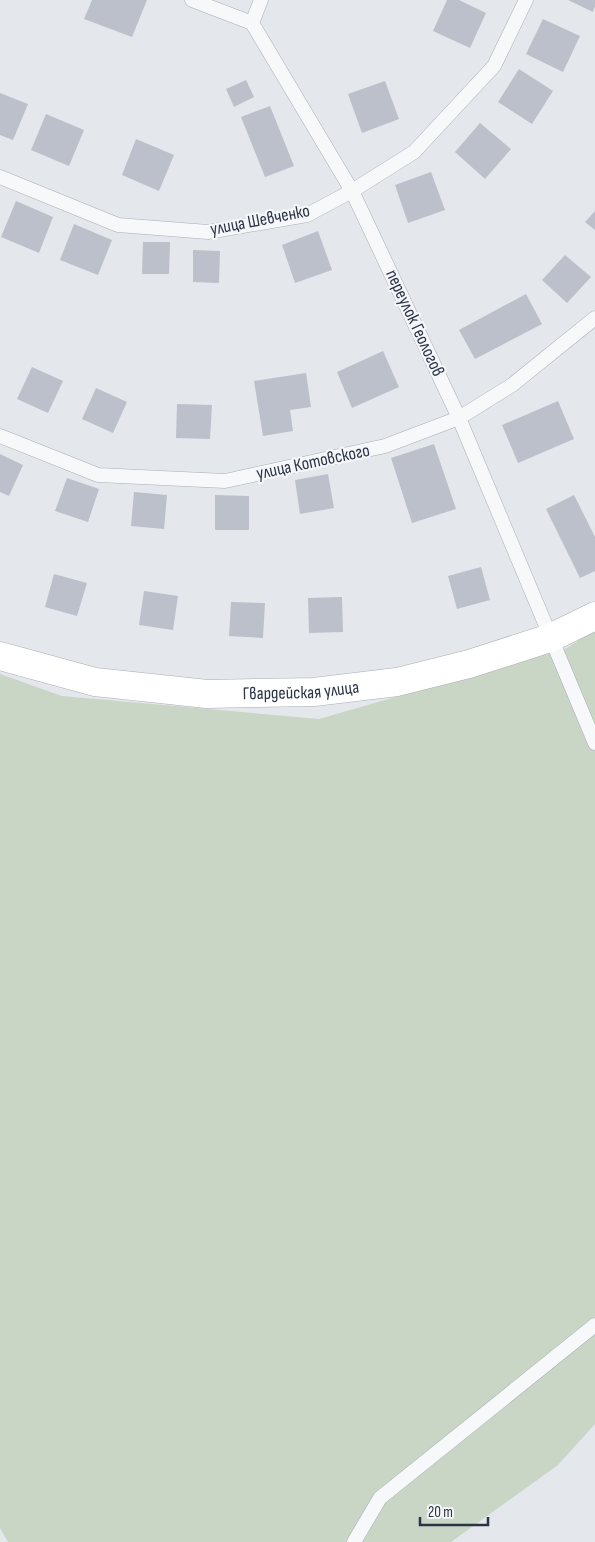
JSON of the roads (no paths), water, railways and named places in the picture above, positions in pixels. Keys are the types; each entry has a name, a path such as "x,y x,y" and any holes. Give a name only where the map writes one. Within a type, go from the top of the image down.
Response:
{"main road":[{"name":"Гвардейская улица","path":"0,656 95,682 207,694 314,692 396,682 469,664 550,638 595,616"}],"lane":[{"path":"192,0 252,23 261,0"},
{"name":"улица Шевченко","path":"0,177 118,225 208,232 307,215 352,192 414,152 494,66 526,0"},
{"name":"переулок Геологов","path":"252,23 352,192 459,418 595,743"},
{"name":"улица Котовского","path":"0,436 98,475 225,481 385,446 459,418 512,385 595,318"},
{"path":"354,1542 380,1498 595,1325"}]}
